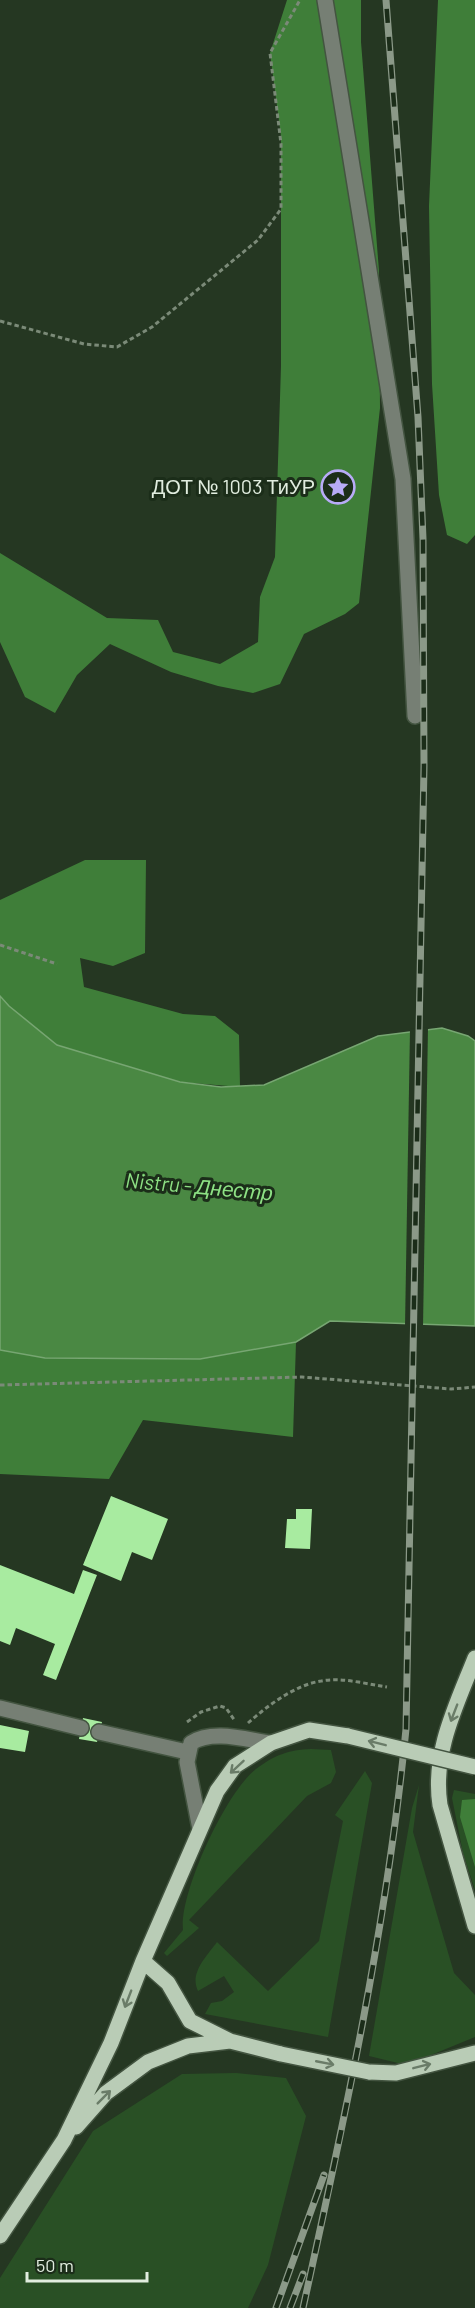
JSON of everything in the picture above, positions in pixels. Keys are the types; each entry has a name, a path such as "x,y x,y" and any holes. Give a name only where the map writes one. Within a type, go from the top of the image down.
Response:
{"main road":[{"path":"475,1658 440,1753 437,1785 440,1805 475,1926"},
{"path":"0,2236 64,2140 111,2043 143,1961 200,1829 218,1791 235,1766 271,1743 309,1730 348,1736 475,1767"},
{"path":"143,1961 168,1983 190,2021 230,2041 369,2072 396,2073 475,2053"},
{"path":"64,2140 106,2093 148,2062 188,2046 230,2041"}],"lane":[{"path":"325,0 403,478 415,716"},
{"path":"0,1708 81,1728"},
{"path":"99,1732 187,1752"},
{"path":"200,1829 187,1752 191,1743 200,1737 211,1736 271,1743"}],"path":[{"path":"0,321 84,344 117,347 152,327 258,240 281,209 281,144 270,53 300,0"},
{"path":"0,945 57,964"},
{"path":"0,1385 302,1377 451,1389 475,1387"},
{"path":"241,1730 263,1710 293,1692 320,1681 344,1681 387,1687"},
{"path":"187,1722 201,1712 220,1706 226,1708 236,1723"}],"shaded area":[{"path":"287,0 361,0 361,42 379,271 380,408 359,603 345,614 304,634 280,684 253,693 218,686 171,672 110,644 77,675 55,713 25,697 0,642 0,553 107,618 158,620 173,652 220,664 258,642 260,597 275,557 281,366 281,136 270,53"},
{"path":"438,0 475,0 475,535 467,544 447,535 439,495 432,384 429,206"},
{"path":"85,860 146,860 145,953 113,966 80,958 84,987 183,1014 215,1016 239,1035 240,1087 180,1082 57,1045 8,1006 0,996 0,900"},
{"path":"296,1342 293,1437 143,1420 109,1479 0,1474 0,1350 46,1358 200,1359"},
{"path":"311,1749 331,1750 336,1772 331,1783 307,1796 189,1920 199,1928 167,1956 164,1953 183,1930 188,1892 196,1869 231,1799 244,1781 263,1764 288,1752"},
{"path":"365,1771 372,1783 328,2037 205,2014 211,2003 222,2001 234,1992 224,1976 198,1991 197,1971 217,1942 268,1991 319,1941 343,1821 335,1815"},
{"path":"419,1785 413,1832 454,1973 475,1995 475,2037 414,2062 402,2064 369,2056 412,1808"},
{"path":"454,1790 475,1794 475,1890 463,1853 452,1798"},
{"path":"475,1799 475,1867 460,1817 462,1800"},
{"path":"236,2073 286,2078 306,2116 268,2265 248,2308 0,2308 0,2278 93,2131 182,2074"}],"water":[{"name":"Nistru - Днестр","path":"0,996 57,1045 180,1082 221,1087 264,1085 378,1036 442,1028 468,1036 475,1041 475,1326 330,1321 296,1342 200,1359 45,1358 0,1350"}],"pier":[{"path":"428,1027 423,1327 405,1327 410,1029"}],"building":[{"path":"111,1496 168,1519 152,1560 132,1552 121,1581 83,1565"},
{"path":"296,1509 312,1509 310,1549 285,1548 287,1519 296,1519"},
{"path":"0,1565 74,1594 83,1570 97,1575 56,1680 43,1675 55,1644 16,1628 10,1645 0,1641"},
{"path":"83,1718 102,1722 97,1742 79,1739"},
{"path":"0,1725 29,1731 25,1752 0,1748"}],"railway":[{"path":"303,2308 349,2092 376,1948 388,1875 406,1729 424,766 423,539 418,417 386,0"},
{"path":"276,2308 324,2175"},
{"path":"290,2308 303,2274"}],"place":[{"name":"ДОТ № 1003 ТиУР","path":"338,487"}]}
